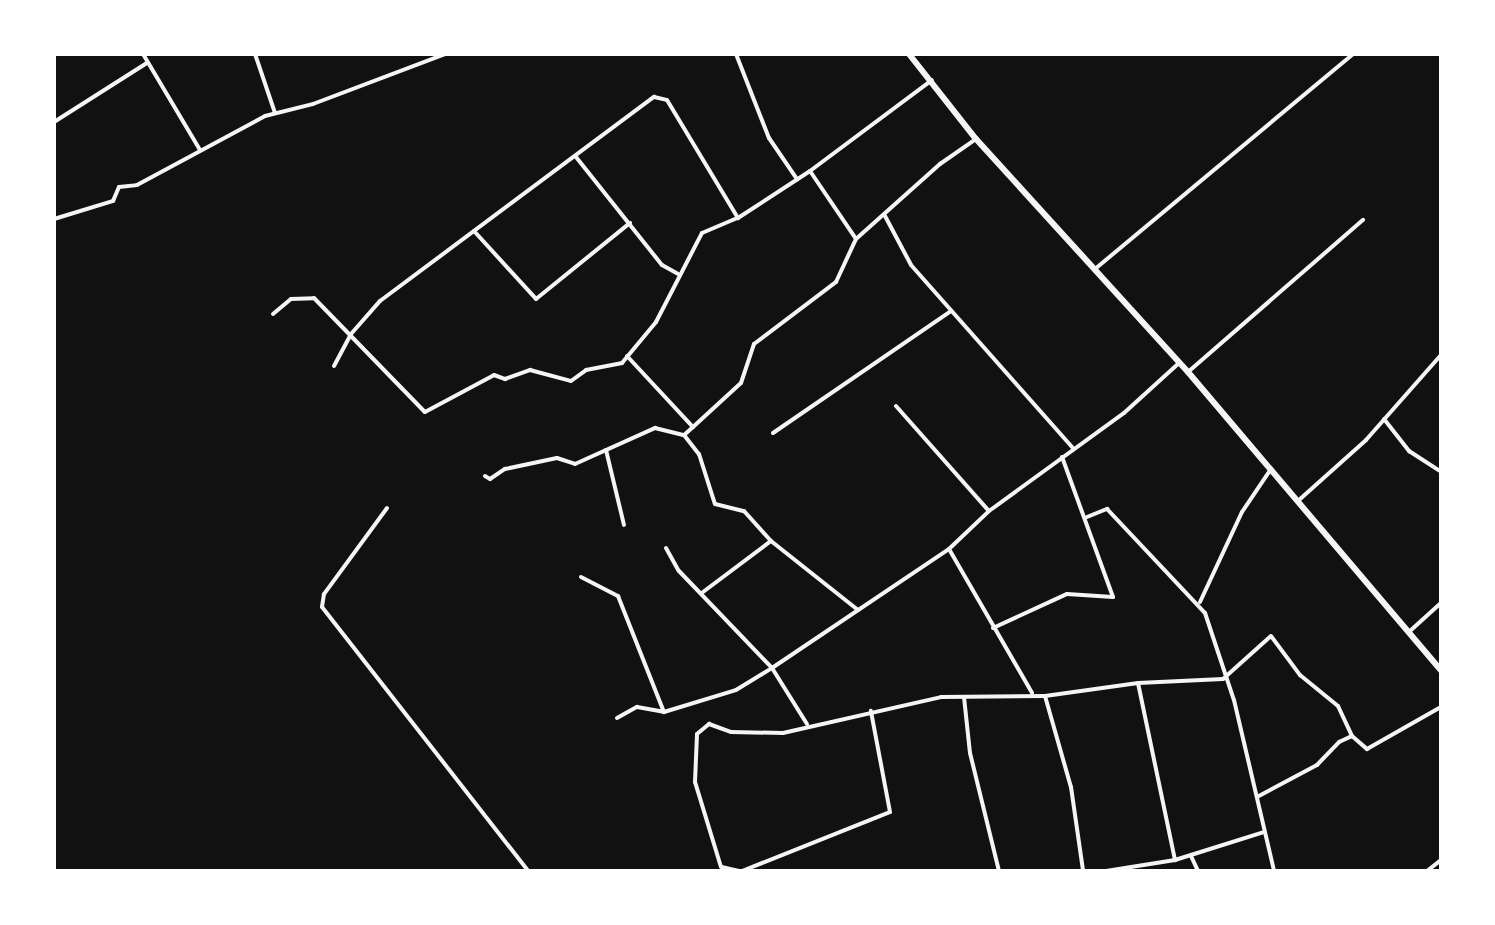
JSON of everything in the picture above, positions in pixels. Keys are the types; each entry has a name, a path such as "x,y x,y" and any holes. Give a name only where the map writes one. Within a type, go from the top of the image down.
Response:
{"main road":[{"path":"909,54 932,80 976,139 1188,372 1441,670"}],"street":[{"path":"144,54 147,63 200,150"},
{"path":"255,54 274,113"},
{"path":"54,219 113,201 119,187 137,185 274,113 313,104 445,54"},
{"path":"736,54 769,138 797,180"},
{"path":"1095,269 1353,54"},
{"path":"54,122 147,63"},
{"path":"273,314 291,299 314,298 330,319 351,334 425,411 494,375 505,379 530,370 571,381 586,370 622,363 656,322 678,273 702,233 738,218 797,180 932,80"},
{"path":"334,366 351,334 380,301 576,157 633,110 663,97 738,218"},
{"path":"684,435 741,383 754,344 836,282 856,239 885,216 940,164 976,139"},
{"path":"576,157 662,265 678,273"},
{"path":"810,171 856,239"},
{"path":"885,216 911,265 1073,448"},
{"path":"1188,372 1363,220"},
{"path":"474,231 536,299 630,223"},
{"path":"773,433 951,311"},
{"path":"1299,500 1384,419 1441,355"},
{"path":"627,356 693,428"},
{"path":"617,718 638,707 664,712 736,690 772,668 949,549 989,511 1124,413 1179,363"},
{"path":"896,406 989,511"},
{"path":"1384,419 1409,451 1441,472"},
{"path":"485,476 490,479 505,469 557,458 575,464 655,429 684,435 699,454 715,504 744,511 771,541 859,610"},
{"path":"606,450 624,525"},
{"path":"993,628 1067,594 1113,597 1087,517 1062,457"},
{"path":"1200,602 1242,512 1271,468"},
{"path":"387,508 324,594 322,607 528,871"},
{"path":"1087,517 1107,509 1200,602 1216,637 1223,679 1234,700 1274,871"},
{"path":"703,592 771,541"},
{"path":"666,548 679,572 703,592 772,668 807,724"},
{"path":"949,549 1032,693"},
{"path":"581,577 618,596 664,712"},
{"path":"1410,631 1441,603"},
{"path":"871,711 890,812 740,871 721,867 695,782 697,734 710,724 731,732 783,733 807,724 871,711 964,697 1032,693 1045,696 1138,683 1223,679 1271,636 1300,675 1338,706 1352,736 1367,749 1441,707"},
{"path":"1138,683 1175,860"},
{"path":"1045,696 1071,787 1083,871"},
{"path":"964,697 970,753 999,871"},
{"path":"1257,797 1317,765 1352,736"},
{"path":"1106,871 1175,860 1264,832"},
{"path":"1191,856 1198,871"},
{"path":"1427,871 1441,860"}]}
